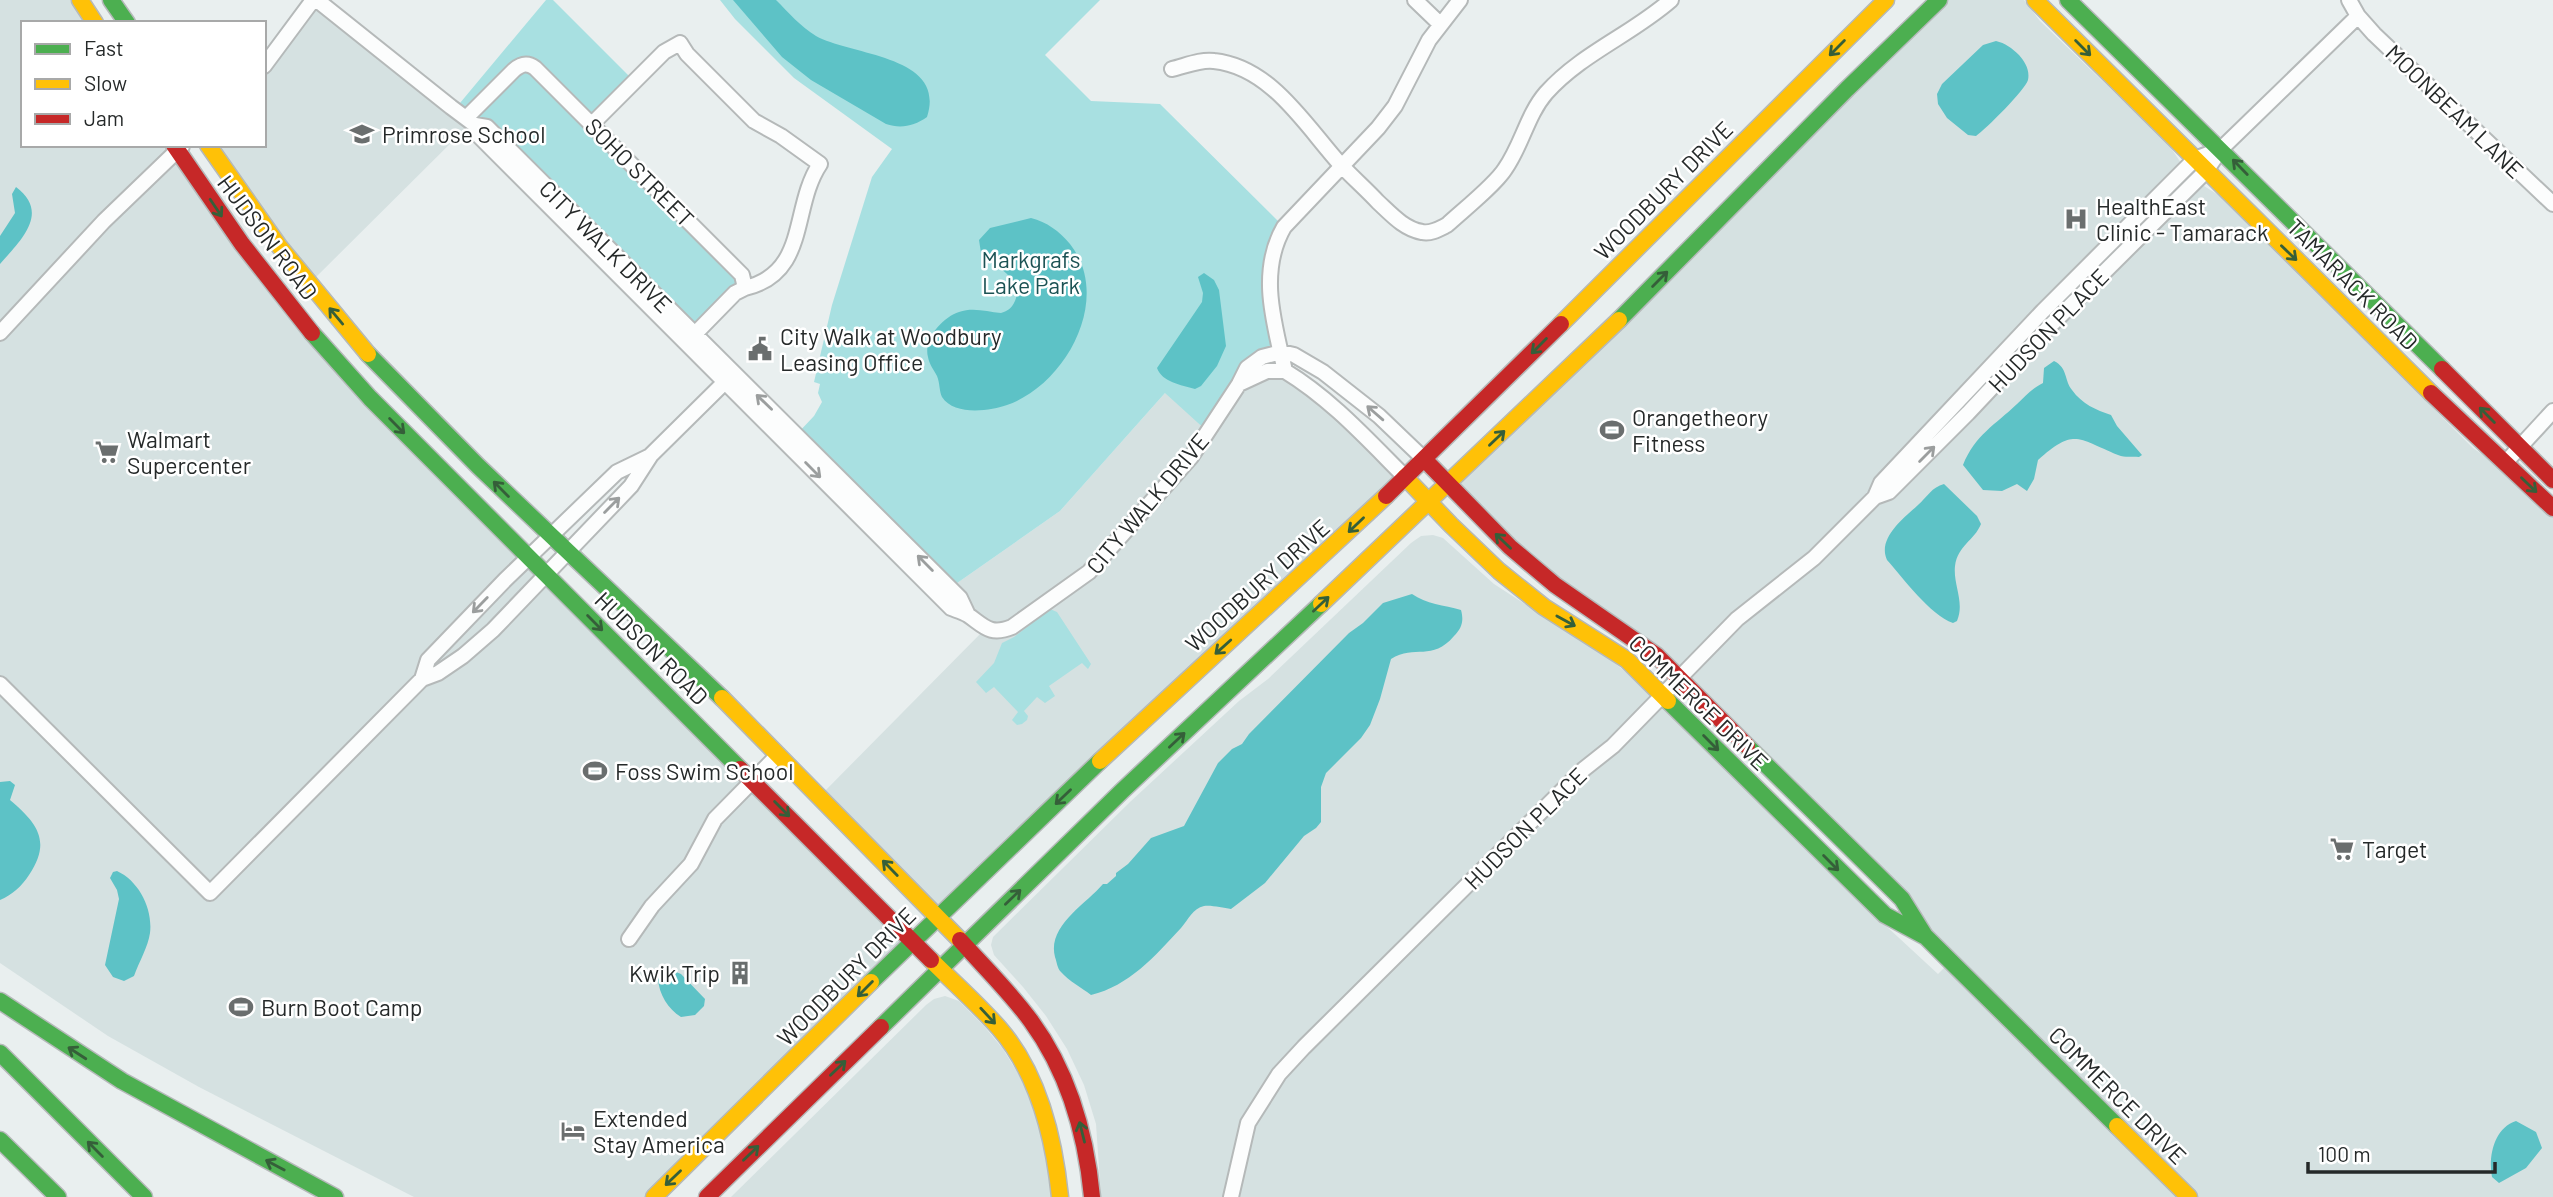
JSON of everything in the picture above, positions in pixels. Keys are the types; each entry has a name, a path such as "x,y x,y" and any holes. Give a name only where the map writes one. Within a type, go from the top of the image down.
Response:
{"main road":[{"path":"80,0 94,21"},
{"path":"111,0 126,21"},
{"name":"WOODBURY DRIVE","path":"654,1197 937,917 1162,703 1425,460 1886,0"},
{"path":"707,1197 1122,791 1448,485 1654,286 1847,89 1939,0"},
{"name":"TAMARACK ROAD","path":"2035,0 2468,430 2506,462 2553,508"},
{"name":"TAMARACK ROAD","path":"2068,0 2553,480"},
{"name":"HUDSON ROAD","path":"178,147 232,231 340,366 1000,1029 1025,1064 1039,1094 1054,1143 1060,1197"},
{"name":"HUDSON ROAD","path":"209,147 274,240 356,339 412,401 550,537 683,660 937,917 1014,999 1048,1047 1079,1121 1090,1162 1092,1197"},
{"name":"COMMERCE DRIVE","path":"1425,460 1516,554 1543,576 1630,634 1679,678 1902,899 1925,936 2189,1197"},
{"name":"COMMERCE DRIVE","path":"1405,477 1486,561 1511,582 1627,660 1885,915 1925,936"},
{"path":"0,1001 117,1077 335,1197"},
{"path":"0,1053 144,1197"},
{"path":"0,1140 58,1197"}],"street":[{"path":"266,63 315,0"},
{"name":"CITY WALK DRIVE","path":"315,0 471,121 487,127 690,338 960,598 968,615 984,628 1005,629 1083,578 1191,457 1250,365 1262,357 1281,352"},
{"path":"1415,0 1440,24"},
{"path":"1285,371 1269,279 1274,247 1284,227 1378,128 1395,106 1429,40 1460,0"},
{"path":"1172,69 1210,60 1248,72 1280,94 1342,166 1396,219 1409,228 1424,233 1447,225 1505,170 1538,105 1574,65 1635,27 1671,0"},
{"name":"MOONBEAM LANE","path":"2349,0 2358,16 2392,52 2553,204"},
{"name":"HUDSON PLACE","path":"1231,1197 1248,1122 1279,1074 1737,620 1802,569 1875,497 1881,482 2017,339 2200,165 2221,149 2358,16"},
{"path":"592,124 664,52 680,43 687,54 754,121 781,136 820,164 813,176 786,261 766,281 735,293 690,338"},
{"name":"SOHO STREET","path":"471,121 514,70 528,64 535,68 739,271 745,288"},
{"path":"0,333 104,221 178,147"},
{"path":"1281,352 1294,355 1354,394 1425,460"},
{"path":"1239,384 1267,371 1285,371 1310,386 1331,404 1405,477"},
{"path":"422,678 438,673 472,648 547,575 631,486 651,455 730,377"},
{"path":"2506,462 2553,411"},
{"path":"0,684 210,893 422,678 428,660 529,557 617,472 651,455"},
{"path":"629,939 652,906 691,864 715,819 778,755"}],"shaded area":[{"path":"0,0 80,0 94,21 21,21 21,147 175,147 304,323 913,940 654,1197 414,1197 199,1087 108,1036 0,963"},
{"name":"Primrose School","path":"313,0 472,122 309,284 209,147 266,147 266,63"},
{"path":"733,0 776,0 816,36 910,69 923,81 929,97 927,117 907,126 886,124 811,80 782,57"},
{"path":"1939,0 2024,0 2040,21 2169,145 2185,169 1876,497 2196,181 2220,196 2473,448 2517,479 2553,516 2553,1197 1101,1197 1096,1124 1084,1085 1067,1049 1046,1016 994,955 991,945 993,937 1130,802 1239,701 1268,679 1421,536 1443,538 1494,584 1607,657 1627,673 1845,888 1938,974 1950,962 1902,899 1604,616 1448,485"},
{"path":"1996,41 2019,55 2026,66 2028,80 1988,126 1976,136 1968,135 1947,118 1938,104 1937,94 1942,84 1983,45"},
{"path":"16,187 26,197 32,217 23,236 0,264 0,236 15,213 12,194"},
{"path":"1031,218 1062,235 1082,266 1087,289 1085,313 1077,337 1064,360 1048,379 1028,395 991,409 955,407 942,397 937,376 929,360 928,343 941,324 959,312 980,310 1001,313 1012,307 1017,295 1016,287 1007,274 981,253 979,240 990,228"},
{"path":"1204,273 1214,280 1219,290 1226,346 1217,366 1201,386 1195,389 1168,380 1157,368 1202,302 1203,293 1198,277"},
{"path":"2054,361 2062,367 2076,395 2090,406 2111,415 2142,455 2121,456 2085,441 2069,440 2060,443 2038,460 2034,479 2027,491 2017,484 2002,491 1983,490 1963,465 1968,455 1986,431 2043,383 2044,368"},
{"path":"1285,371 1405,477 937,917 819,797 985,629 950,588 1060,511 1165,393 1239,384"},
{"path":"1944,484 1977,516 1981,524 1963,548 1955,566 1960,607 1957,621 1953,623 1935,612 1917,595 1887,560 1885,552 1889,536 1899,522 1933,490"},
{"path":"1412,594 1429,602 1461,610 1461,627 1446,644 1438,648 1391,659 1370,725 1361,738 1326,773 1321,787 1321,822 1316,828 1304,836 1265,883 1231,909 1207,906 1197,909 1151,959 1117,985 1091,995 1064,975 1058,967 1054,946 1057,935 1069,917 1103,884 1116,876 1151,838 1184,826 1218,763 1232,749 1242,744 1349,633 1383,603"},
{"path":"10,781 15,785 10,800 34,825 40,842 40,852 23,883 0,900 0,782"},
{"path":"117,871 132,882 143,897 150,924 147,944 134,976 124,981 113,977 105,965 119,899 110,878 113,872"},
{"path":"671,970 681,974 705,999 704,1006 695,1015 681,1017 665,1001 658,979 662,972"},
{"path":"945,996 959,1001 984,1026 1003,1049 1028,1090 1049,1159 1051,1197 731,1197 926,1005"},
{"path":"2516,1121 2536,1132 2542,1148 2526,1168 2499,1183 2492,1177 2494,1144 2502,1130"}],"green space":[{"path":"546,0 553,0 635,82 593,124 739,271 745,288 695,334 455,109"},
{"name":"Markgrafs Lake Park","path":"720,0 1100,0 1045,55 1091,101 1160,104 1284,227 1274,247 1281,352 1262,357 1208,432 1165,393 1060,511 950,588 797,434 814,416 822,402 818,393 820,384 814,382 832,305 872,177 892,149 794,78 735,19"},
{"path":"1050,609 1057,612 1091,664 1088,669 1082,663 1049,686 1055,696 1045,703 1037,697 1024,711 1028,716 1027,720 1017,725 1012,720 1018,712 994,687 986,693 976,682 994,663 1002,643"}],"traffic: fast":[{"path":"111,0 126,21"},
{"path":"1619,320 1847,89 1939,0"},
{"path":"2068,0 2442,369"},
{"path":"312,333 370,398 740,769"},
{"path":"368,354 478,466 722,698"},
{"path":"881,1027 1122,791 1321,604"},
{"path":"1668,701 1885,915 1924,936"},
{"path":"1747,746 1902,899 1925,936 2117,1126"},
{"path":"871,982 1100,761"},
{"path":"0,1001 122,1081 335,1197"},
{"path":"0,1053 144,1197"},
{"path":"0,1140 58,1197"}],"traffic: slow":[{"path":"80,0 94,21"},
{"path":"1561,324 1886,0"},
{"path":"2035,0 2431,393"},
{"path":"209,147 279,246 368,354"},
{"path":"1321,604 1619,320"},
{"path":"1405,477 1499,571 1544,607 1627,660 1668,701"},
{"path":"1100,761 1386,496"},
{"path":"722,698 960,940"},
{"path":"931,960 999,1028 1025,1066 1049,1130 1060,1197"},
{"path":"654,1197 871,982"},
{"path":"2117,1126 2189,1197"}],"traffic: jam":[{"path":"175,147 242,244 312,333"},
{"path":"1386,496 1561,324"},
{"path":"2442,369 2553,480"},
{"path":"2431,393 2553,508"},
{"path":"1425,460 1510,547 1555,585 1656,655 1747,746"},
{"path":"740,769 931,960"},
{"path":"960,940 1023,1010 1056,1062 1080,1127 1092,1197"},
{"path":"707,1197 881,1027"}],"place":[{"name":"Primrose School","path":"362,134"},
{"name":"HealthEast Clinic - Tamarack","path":"2076,219"},
{"name":"City Walk at Woodbury Leasing Office","path":"760,349"},
{"name":"Orangetheory Fitness","path":"1612,430"},
{"name":"Walmart Supercenter","path":"107,452"},
{"name":"Foss Swim School","path":"595,771"},
{"name":"Target","path":"2342,849"},
{"name":"Kwik Trip","path":"740,973"},
{"name":"Burn Boot Camp","path":"241,1007"},
{"name":"Extended Stay America","path":"573,1131"}]}
